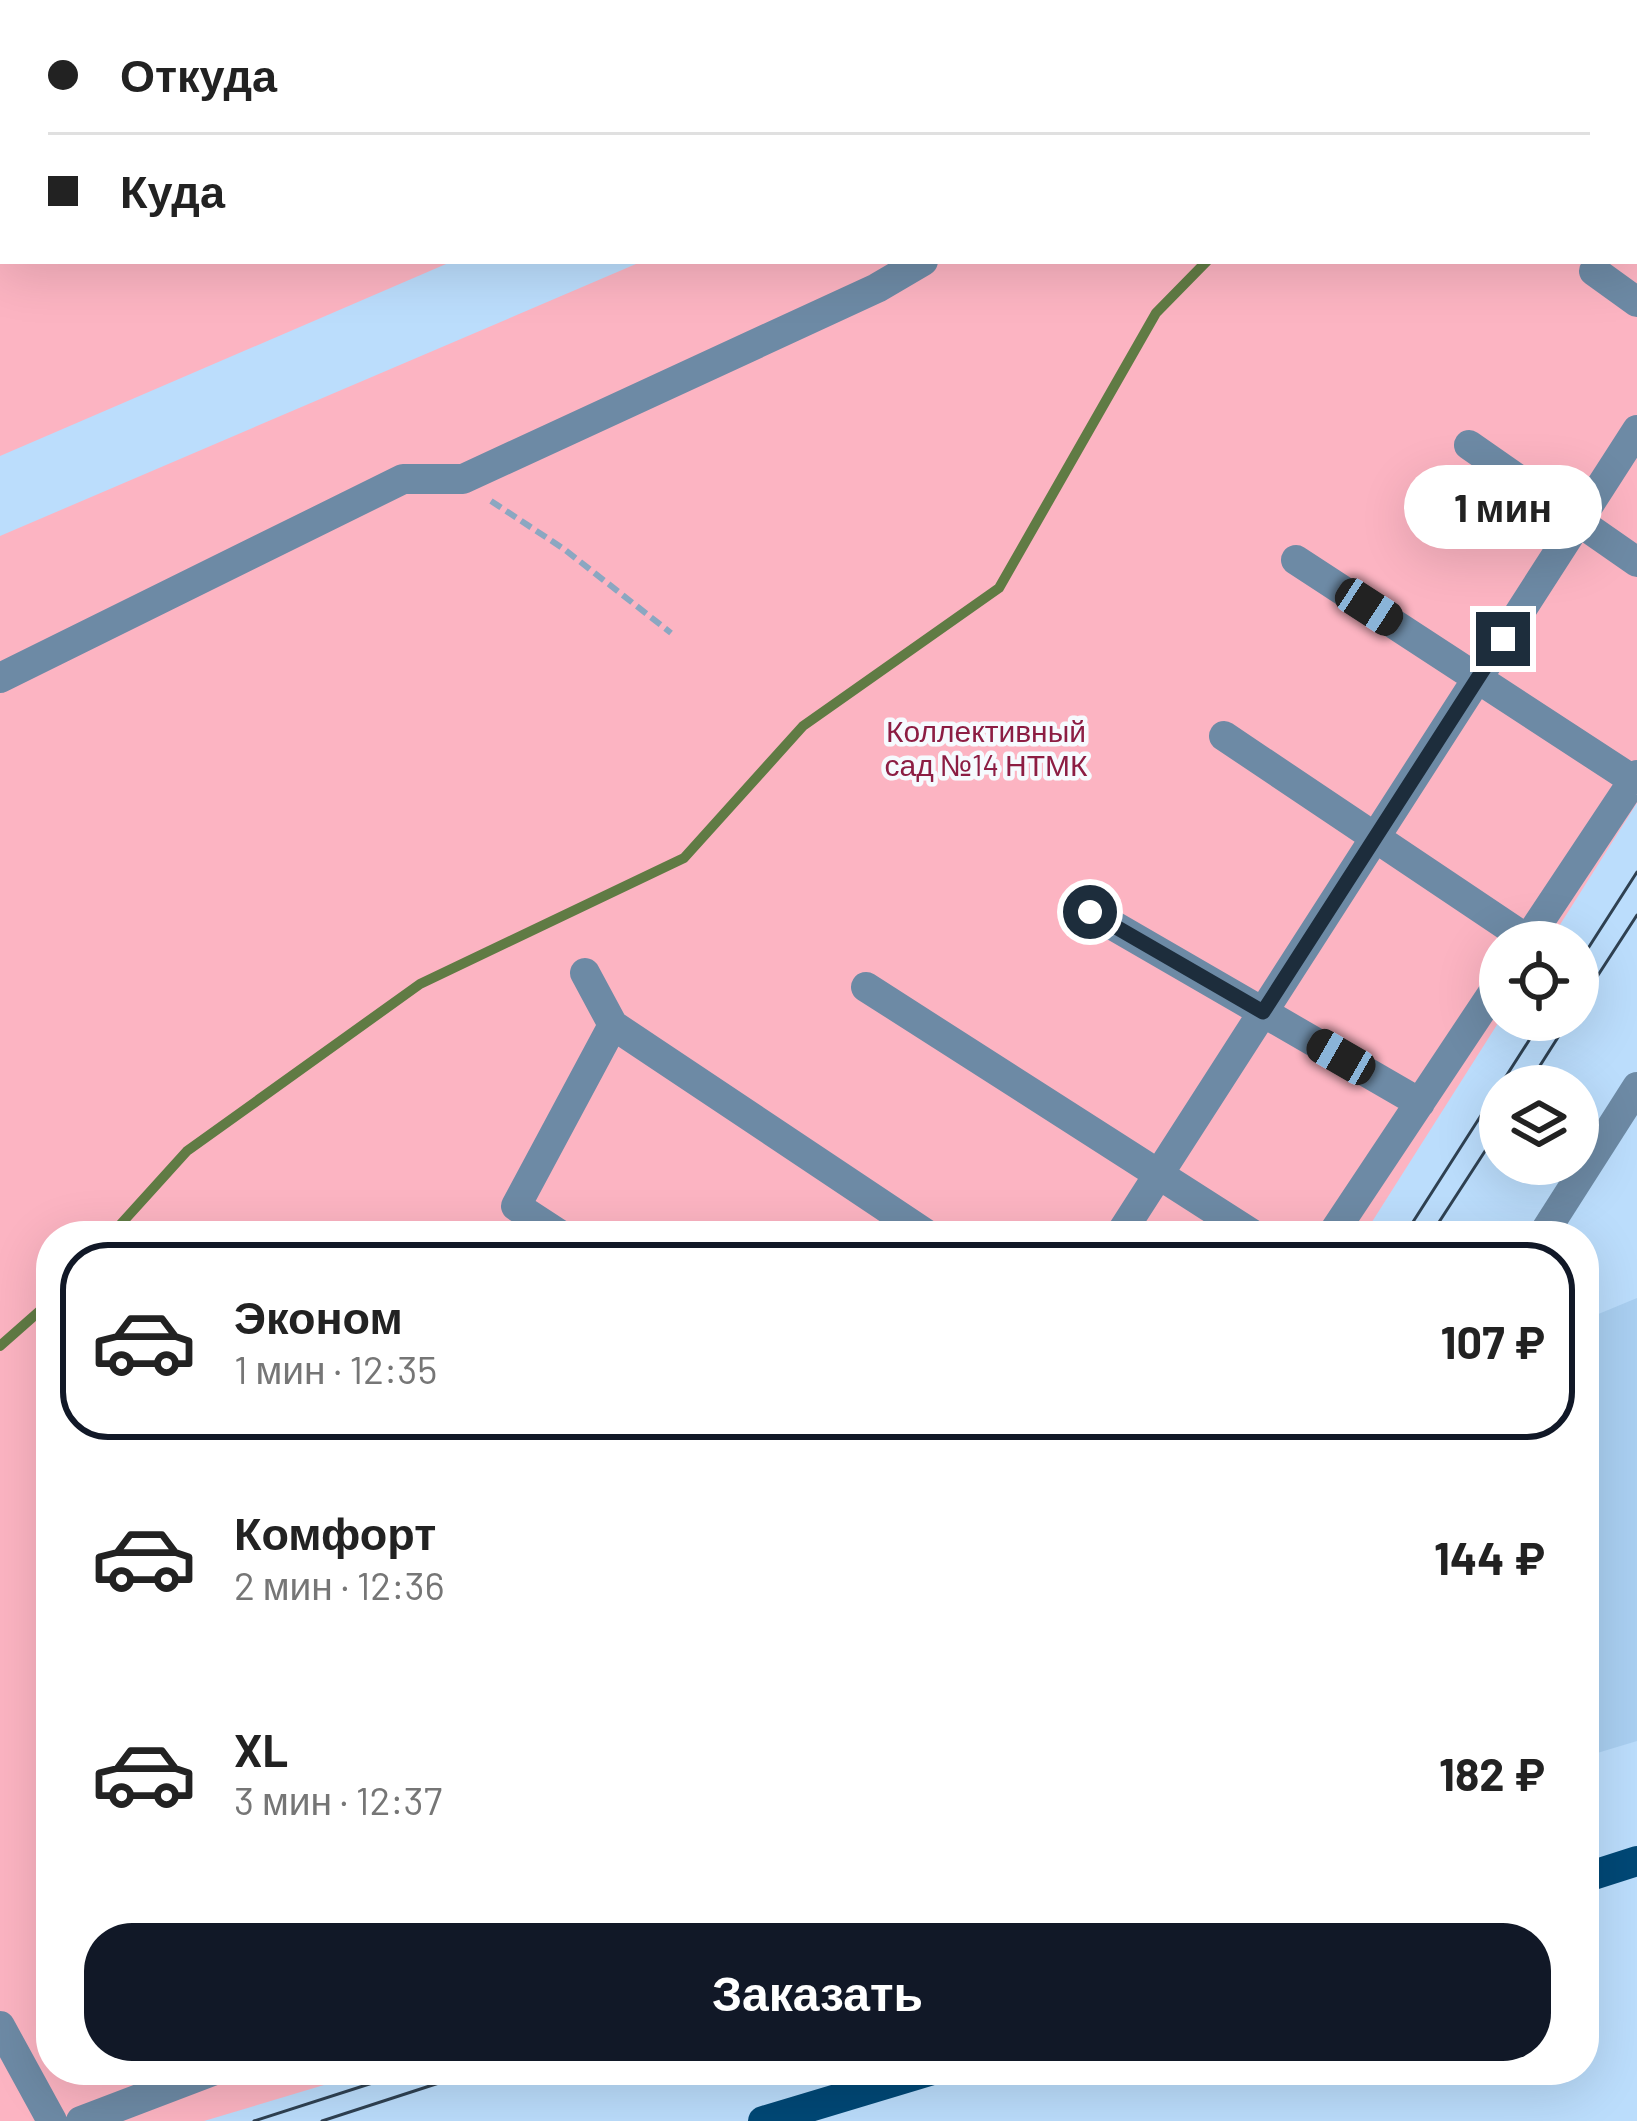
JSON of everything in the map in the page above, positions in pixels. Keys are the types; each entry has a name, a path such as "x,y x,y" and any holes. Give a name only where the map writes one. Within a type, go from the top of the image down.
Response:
{"main road":[{"path":"1599,1873 1637,1862"},
{"path":"763,2121 883,2085"}],"street":[{"path":"0,678 403,478 458,479 877,288 918,264"},
{"path":"1594,271 1637,302"},
{"path":"1129,1221 1637,430"},
{"path":"1468,445 1637,562"},
{"path":"1296,560 1635,777 1540,921"},
{"path":"1225,736 1498,921"},
{"path":"1090,912 1420,1102"},
{"path":"585,973 613,1025 907,1221"},
{"path":"866,987 1232,1221"},
{"path":"1341,1221 1479,1014"},
{"path":"539,1221 516,1206 613,1025"},
{"path":"1552,1221 1637,1087"},
{"path":"0,2026 52,2121"},
{"path":"81,2121 175,2085"}],"path":[{"path":"458,479 564,549 671,633"}],"shaded area":[{"path":"1637,1298 1637,1741 1599,1752 1599,1314"}],"green space":[{"path":"0,264 446,264 0,456"},
{"name":"Коллективный сад №14 НТМК","path":"636,264 1637,264 1637,803 1562,921 1479,921 1479,1041 1487,1041 1373,1221 36,1221 36,2085 324,2085 204,2121 0,2121 0,536"}],"waterway":[{"path":"124,1221 187,1151 420,984 684,858 803,726 999,588 1156,313 1204,264"},
{"path":"0,1346 36,1314"}],"tram line":[{"path":"1599,931 1637,872"},
{"path":"1599,974 1637,915"},
{"path":"1414,1221 1529,1041"},
{"path":"1540,1065 1556,1041"},
{"path":"1440,1221 1479,1160"},
{"path":"254,2121 366,2085"},
{"path":"322,2121 433,2085"}],"route":[{"path":"1090,912 1263,1012 1503,639"}]}
